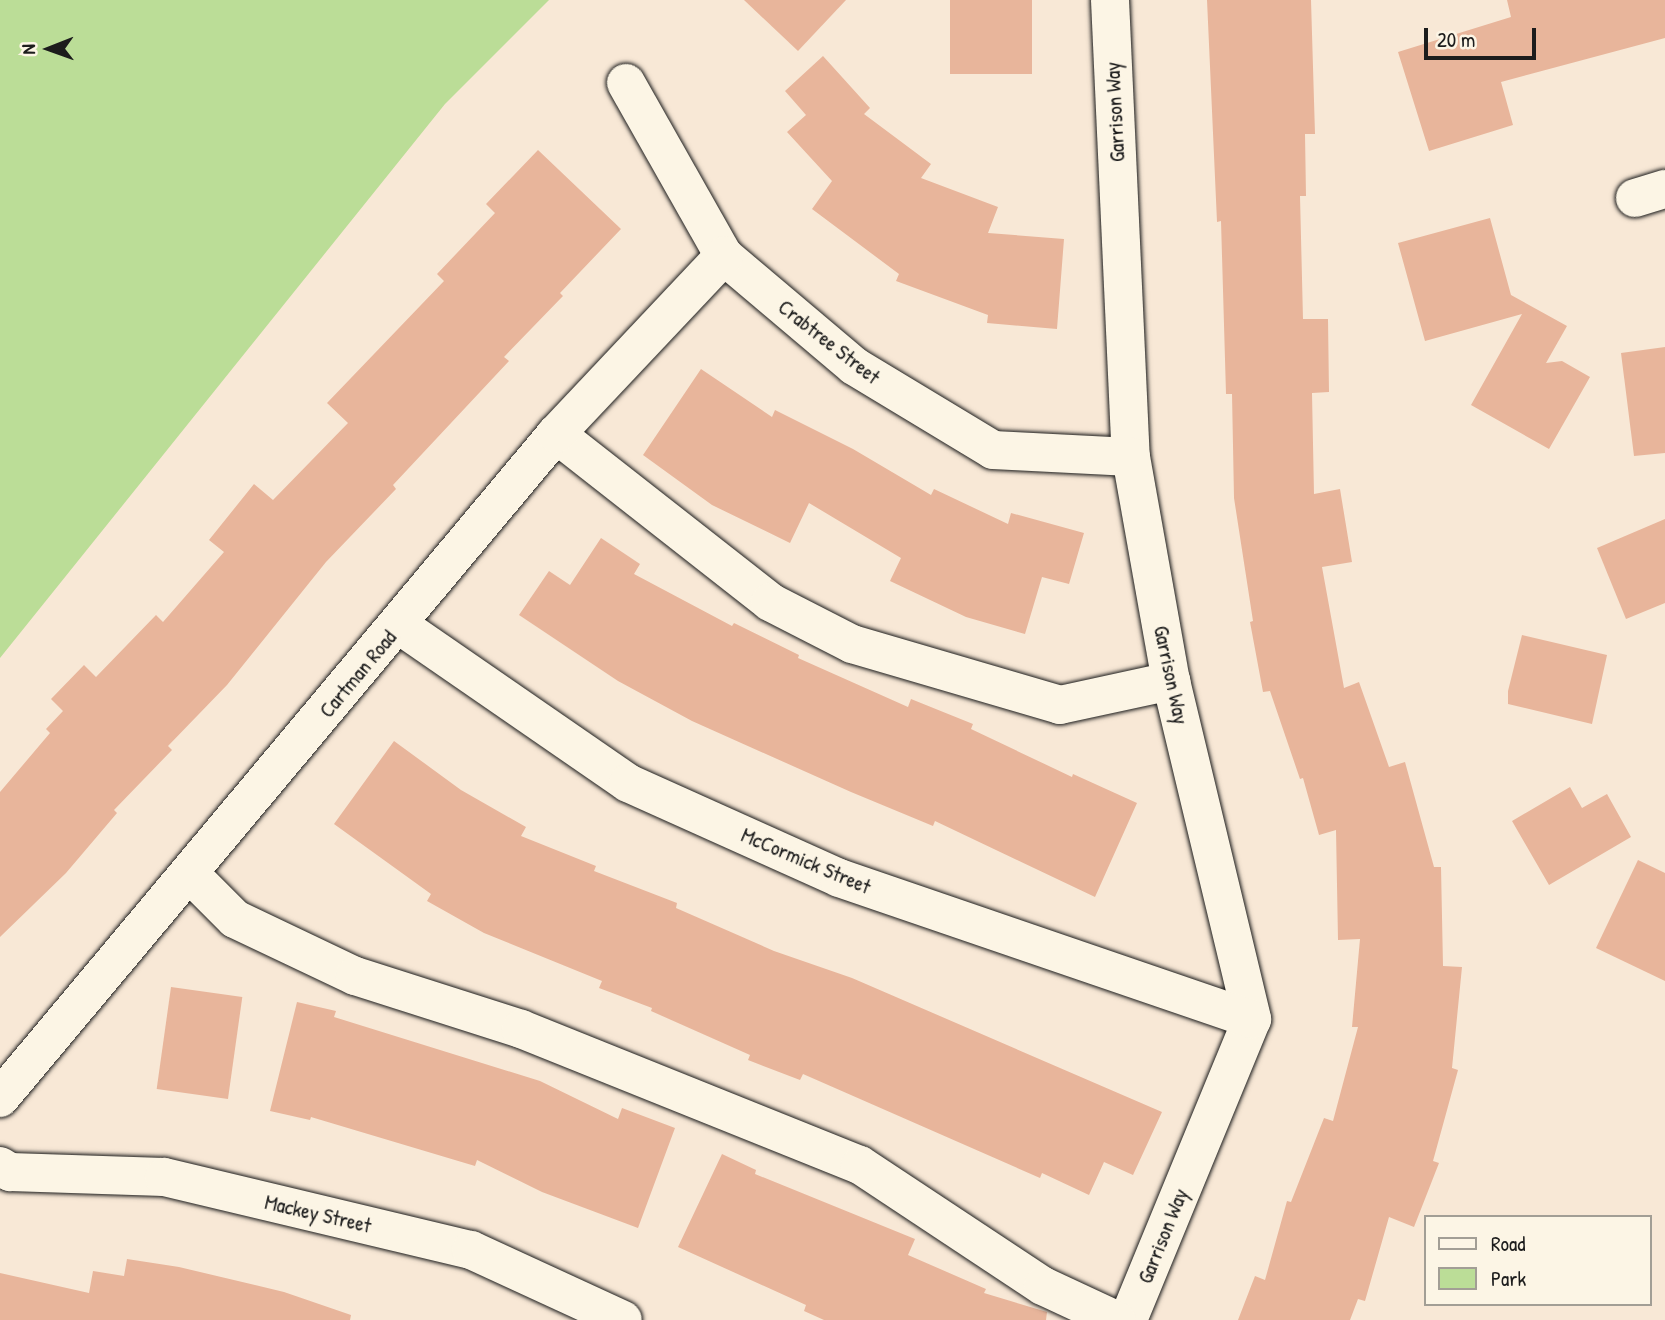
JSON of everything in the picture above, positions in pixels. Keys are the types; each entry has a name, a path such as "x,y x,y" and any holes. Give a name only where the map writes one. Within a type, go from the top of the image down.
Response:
{"street":[{"name":"Garrison Way","path":"1110,0 1131,457 1171,681 1252,1019 1128,1320"},
{"name":"Crabtree Street","path":"626,83 724,257 854,366 993,450 1131,457"},
{"name":"Cartman Road","path":"0,1098 399,625 556,434 724,257"},
{"path":"556,434 770,602 852,644 1060,705 1171,681"},
{"name":"McCormick Street","path":"399,625 628,783 839,878 1252,1019"},
{"path":"189,873 235,919 355,976 521,1029 860,1165 1043,1286 1116,1320"},
{"name":"Mackey Street","path":"0,1166 10,1172 164,1177 471,1250 623,1320"}],"green space":[{"path":"0,0 549,0 445,104 0,658"}],"building":[{"path":"744,0 846,0 798,51"},
{"path":"950,0 1032,0 1032,74 950,74"},
{"path":"1207,0 1311,0 1315,134 1305,134 1306,196 1300,196 1303,319 1328,319 1329,392 1312,393 1314,494 1340,489 1352,562 1322,567 1344,688 1359,682 1389,767 1405,762 1434,867 1441,867 1443,966 1462,967 1452,1068 1458,1070 1433,1161 1439,1163 1414,1227 1389,1217 1365,1301 1358,1299 1350,1320 1238,1320 1255,1276 1265,1280 1287,1201 1291,1202 1324,1118 1333,1121 1358,1027 1352,1027 1360,939 1338,940 1336,830 1319,835 1303,778 1300,779 1270,691 1263,692 1250,622 1253,621 1234,498 1232,394 1226,394 1221,221 1217,222"},
{"path":"1507,0 1665,0 1665,38 1501,82 1513,125 1429,151 1398,52 1511,17"},
{"path":"823,56 870,108 864,114 931,164 921,178 998,207 988,233 1064,239 1057,329 987,323 988,315 896,281 899,274 812,209 832,181 787,132 806,115 785,91"},
{"path":"538,150 621,229 560,293 563,296 504,357 509,361 393,485 396,489 326,562 227,685 168,746 172,750 114,810 117,813 66,873 0,937 0,792 50,733 46,729 63,711 51,699 84,665 96,677 156,615 163,622 224,552 209,540 254,484 273,500 348,423 327,403 444,281 437,274 495,213 486,204"},
{"path":"1490,218 1511,295 1567,326 1546,363 1562,361 1590,377 1549,449 1471,405 1522,314 1425,341 1398,243"},
{"path":"1665,347 1665,453 1634,456 1621,353"},
{"path":"701,369 772,417 775,410 853,449 931,495 934,489 1008,524 1011,513 1084,533 1069,584 1042,577 1025,634 966,617 890,581 901,558 809,503 790,543 712,505 643,455"},
{"path":"1665,519 1665,603 1626,619 1597,548"},
{"path":"601,538 640,564 634,574 732,626 734,623 799,655 798,658 908,707 911,699 973,724 971,729 1072,777 1073,774 1137,803 1095,897 935,821 933,826 692,721 618,681 519,615 549,571 570,585"},
{"path":"1522,635 1607,655 1592,724 1508,704 1508,691"},
{"path":"394,741 461,790 526,827 521,836 596,866 594,871 677,903 676,908 774,951 852,978 1162,1112 1133,1175 1104,1162 1089,1195 1042,1173 1040,1178 803,1074 800,1080 748,1060 750,1055 651,1011 652,1008 599,988 602,981 484,933 427,901 431,894 334,824"},
{"path":"1570,787 1582,808 1607,794 1631,837 1549,885 1512,821"},
{"path":"1638,860 1665,873 1665,981 1596,948"},
{"path":"171,987 242,997 228,1099 157,1089"},
{"path":"297,1002 336,1011 334,1017 540,1081 618,1119 622,1108 675,1128 638,1228 542,1192 477,1160 475,1166 311,1117 310,1120 270,1111"},
{"path":"722,1154 756,1170 755,1174 915,1239 908,1255 986,1289 984,1293 1047,1312 1046,1320 824,1320 804,1311 806,1305 678,1247"},
{"path":"127,1259 179,1267 284,1292 351,1315 350,1320 0,1320 0,1273 89,1293 93,1271 124,1276"}]}
